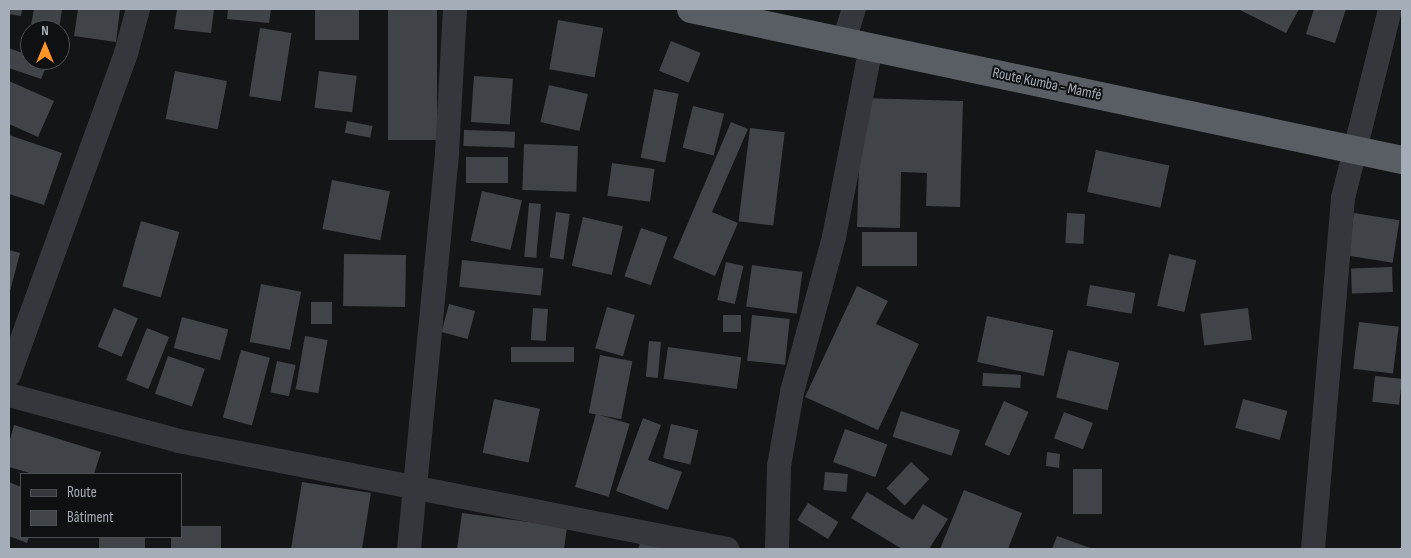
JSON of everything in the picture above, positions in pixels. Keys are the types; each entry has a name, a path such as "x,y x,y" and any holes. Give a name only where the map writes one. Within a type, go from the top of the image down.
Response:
{"highway":[{"name":"Route Kumba - Mamfé","path":"691,9 1402,160"}],"street":[{"path":"9,375 126,53 138,9"},
{"path":"409,549 448,152 455,9"},
{"path":"844,41 854,9"},
{"path":"1313,549 1343,198 1352,150 1390,9"},
{"path":"777,549 779,466 792,392 834,237 871,46"},
{"path":"9,395 179,441 727,549"}],"building":[{"path":"9,9 22,9 21,16 9,14"},
{"path":"34,9 62,9 60,20 32,20"},
{"path":"78,9 120,9 116,42 74,36"},
{"path":"177,9 214,9 211,33 174,29"},
{"path":"228,9 271,9 269,23 227,19"},
{"path":"315,9 359,9 359,40 315,40"},
{"path":"388,9 437,9 437,140 388,140"},
{"path":"1238,9 1299,9 1286,33"},
{"path":"1314,9 1346,9 1335,43 1306,34"},
{"path":"558,20 603,28 595,77 549,69"},
{"path":"260,28 292,33 281,101 249,96"},
{"path":"671,41 701,53 689,83 659,71"},
{"path":"9,48 20,52 20,70 45,70 41,79 9,68"},
{"path":"175,71 227,81 218,129 166,119"},
{"path":"319,71 357,76 352,112 314,108"},
{"path":"474,76 513,79 510,125 471,122"},
{"path":"9,81 54,101 38,137 9,124"},
{"path":"549,85 588,94 579,131 540,122"},
{"path":"654,89 679,94 665,162 641,158"},
{"path":"861,98 963,101 960,207 926,206 927,173 901,172 900,228 857,227"},
{"path":"693,106 724,114 714,155 683,148"},
{"path":"347,121 373,126 370,138 345,133"},
{"path":"731,122 748,129 712,212 738,223 715,276 673,258"},
{"path":"750,128 785,132 773,226 739,221"},
{"path":"464,130 515,132 514,148 463,146"},
{"path":"9,135 62,153 44,205 9,194"},
{"path":"524,144 578,146 576,192 522,190"},
{"path":"1096,150 1169,166 1160,208 1087,192"},
{"path":"466,157 508,157 508,183 466,183"},
{"path":"612,163 655,169 650,202 607,196"},
{"path":"332,180 390,191 380,240 322,229"},
{"path":"482,191 522,200 510,250 471,241"},
{"path":"529,203 541,204 536,258 524,257"},
{"path":"556,212 570,214 563,260 550,258"},
{"path":"1067,213 1085,214 1083,244 1065,243"},
{"path":"1354,213 1399,220 1393,263 1347,255"},
{"path":"583,217 623,226 612,275 572,266"},
{"path":"141,221 179,232 161,297 122,286"},
{"path":"641,228 667,237 651,285 624,276"},
{"path":"862,232 917,232 917,266 862,266"},
{"path":"9,250 20,253 9,295"},
{"path":"344,254 406,255 405,307 343,306"},
{"path":"1169,254 1196,260 1184,312 1157,306"},
{"path":"462,260 544,269 541,295 459,287"},
{"path":"726,262 744,266 735,304 717,300"},
{"path":"752,265 803,272 797,314 746,307"},
{"path":"1392,267 1393,292 1352,293 1351,268"},
{"path":"261,284 301,292 290,350 250,342"},
{"path":"1090,285 1135,293 1132,314 1086,306"},
{"path":"857,286 888,301 876,324 919,344 878,430 805,397"},
{"path":"311,302 332,302 332,324 311,324"},
{"path":"449,304 475,311 468,339 441,332"},
{"path":"607,307 635,315 623,356 595,348"},
{"path":"114,308 138,318 122,357 98,347"},
{"path":"533,308 548,309 546,341 531,340"},
{"path":"1248,308 1252,340 1204,346 1200,314"},
{"path":"723,315 741,315 741,332 723,332"},
{"path":"752,315 790,319 785,365 747,361"},
{"path":"987,316 1054,330 1044,376 977,362"},
{"path":"182,317 228,329 220,360 174,348"},
{"path":"1359,322 1399,327 1393,374 1353,369"},
{"path":"147,328 169,337 148,389 126,380"},
{"path":"305,336 328,340 318,393 296,389"},
{"path":"649,341 661,342 658,378 646,377"},
{"path":"511,347 574,347 574,362 511,362"},
{"path":"668,347 741,357 737,389 664,379"},
{"path":"241,350 270,358 252,425 223,418"},
{"path":"1068,350 1119,363 1108,410 1056,398"},
{"path":"600,355 632,361 621,419 589,413"},
{"path":"168,356 205,369 192,407 155,394"},
{"path":"277,361 296,365 289,396 270,392"},
{"path":"983,373 1021,375 1020,388 982,386"},
{"path":"1375,376 1402,379 1399,405 1372,402"},
{"path":"494,399 540,409 529,463 483,453"},
{"path":"1243,399 1287,411 1280,440 1235,428"},
{"path":"1004,401 1029,412 1009,456 984,445"},
{"path":"901,411 960,430 952,456 893,437"},
{"path":"1064,412 1093,423 1083,449 1054,438"},
{"path":"596,414 630,424 609,497 575,487"},
{"path":"643,418 661,425 648,460 682,472 668,510 616,491"},
{"path":"671,424 698,430 690,464 663,458"},
{"path":"14,425 101,452 94,473 30,473 9,467 9,443"},
{"path":"845,429 887,444 875,477 833,462"},
{"path":"1047,452 1060,454 1059,468 1046,466"},
{"path":"911,462 929,479 905,505 886,488"},
{"path":"1073,469 1102,469 1102,514 1073,514"},
{"path":"825,472 848,474 846,492 823,490"},
{"path":"9,482 20,487 20,538 29,538 27,543 9,536"},
{"path":"302,482 371,493 362,549 291,549"},
{"path":"964,490 1022,513 1008,549 940,549"},
{"path":"867,492 913,520 923,504 948,519 929,549 902,549 851,518"},
{"path":"808,503 839,522 828,539 797,520"},
{"path":"462,513 567,527 564,549 457,549"},
{"path":"182,526 221,526 221,549 171,549 171,538 182,538"},
{"path":"1057,536 1093,549 1052,549"},
{"path":"99,538 145,538 145,549 99,549"},
{"path":"640,543 669,549 638,549"}]}
